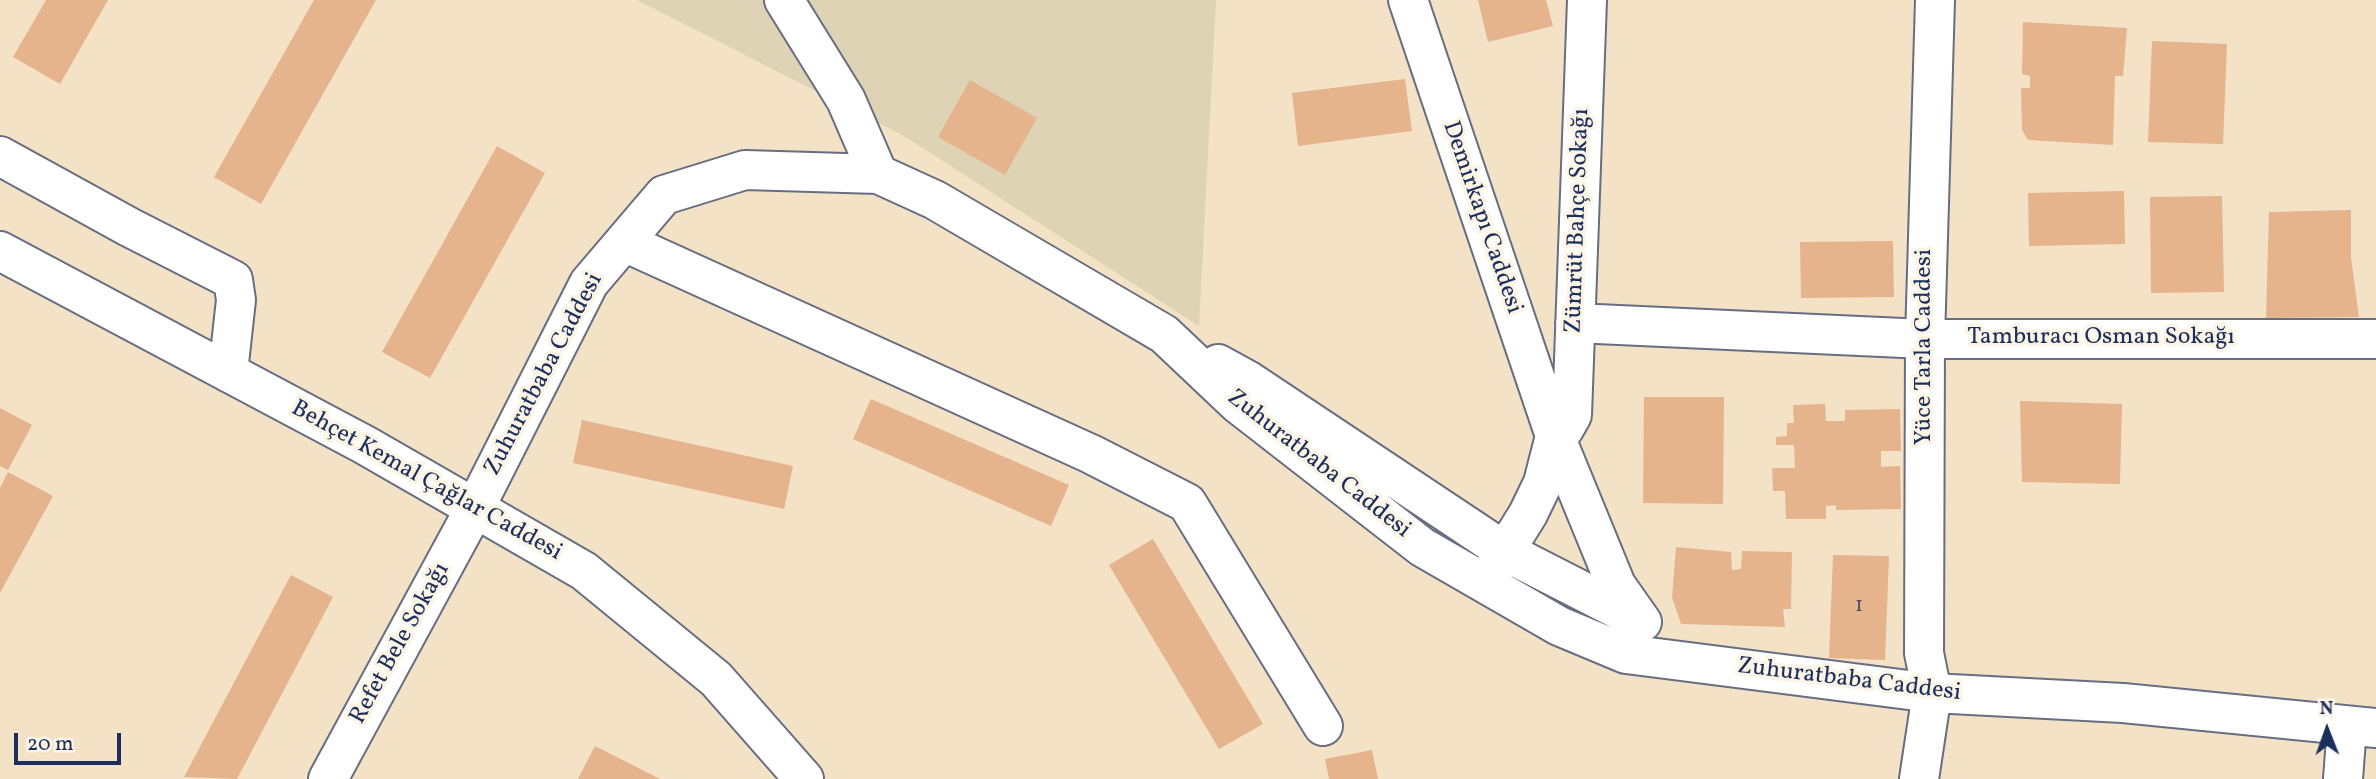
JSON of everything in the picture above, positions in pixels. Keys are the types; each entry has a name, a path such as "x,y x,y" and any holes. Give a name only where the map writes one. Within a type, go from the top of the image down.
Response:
{"street":[{"path":"784,0 846,100 878,174"},
{"name":"Demirkapı Caddesi","path":"1408,0 1555,436 1616,585 1642,622"},
{"name":"Zümrüt Bahçe Sokağı","path":"1555,436 1564,429 1572,415 1587,0"},
{"name":"Yüce Tarla Caddesi","path":"1919,779 1932,693 1924,653 1925,339 1935,0"},
{"path":"0,156 128,227 233,280 236,300 228,372"},
{"name":"Zuhuratbaba Caddesi","path":"475,508 589,283 664,195 746,170 878,174 935,200 1164,334 1249,413 1422,547 1559,626 1626,654 1932,693 2123,704 2362,727"},
{"path":"624,242 1091,454 1187,503 1323,726"},
{"name":"Behçet Kemal Çağlar Caddesi","path":"0,251 228,372 584,571 716,679 804,779"},
{"name":"Tamburacı Osman Sokağı","path":"1575,323 1925,339 2376,339"},
{"path":"1164,334 1249,381 1506,552 1642,622 1687,661"},
{"path":"1555,436 1543,483 1506,552 1494,589 1536,589 1556,580 1568,566 1578,545 1580,496"},
{"name":"Refet Bele Sokağı","path":"328,779 475,508"},
{"path":"2343,779 2362,727"}],"shaded area":[{"path":"637,0 1216,0 1199,326 904,136"}],"building":[{"path":"46,0 108,0 60,84 13,57"},
{"path":"314,0 376,0 261,204 214,177"},
{"path":"1478,0 1546,0 1553,26 1488,42"},
{"path":"2023,22 2127,28 2123,76 2115,76 2113,145 2028,140 2022,130 2021,88 2030,88 2030,76 2022,74"},
{"path":"2152,41 2227,44 2223,144 2148,142"},
{"path":"1405,79 1412,131 1298,146 1292,93"},
{"path":"970,80 1037,118 1005,175 938,137"},
{"path":"497,146 545,173 430,378 382,352"},
{"path":"2124,191 2125,244 2029,246 2028,193"},
{"path":"2222,196 2224,292 2151,293 2150,197"},
{"path":"2351,210 2351,257 2359,317 2266,318 2269,212"},
{"path":"1893,241 1894,297 1801,298 1800,242"},
{"path":"1644,397 1724,397 1723,504 1643,503"},
{"path":"871,399 1069,485 1051,526 853,439"},
{"path":"2020,401 2122,404 2120,484 2022,482"},
{"path":"1825,404 1826,421 1845,421 1845,410 1900,409 1901,451 1881,451 1881,467 1900,466 1901,509 1836,510 1836,505 1826,506 1826,519 1786,519 1785,491 1773,491 1772,468 1795,468 1794,445 1776,445 1776,437 1787,436 1787,423 1794,423 1793,405"},
{"path":"0,408 32,425 8,470 0,466"},
{"path":"582,420 793,466 784,509 573,463"},
{"path":"8,472 53,496 0,593 0,488"},
{"path":"1153,539 1263,724 1219,749 1109,565"},
{"path":"1676,547 1731,552 1732,570 1741,569 1742,551 1792,552 1791,609 1783,609 1785,627 1681,624 1672,597"},
{"path":"1833,555 1889,556 1885,660 1829,658"},
{"path":"291,575 333,597 237,779 184,777"},
{"path":"595,746 660,779 578,779"},
{"path":"1372,750 1378,779 1329,779 1325,759"}]}
